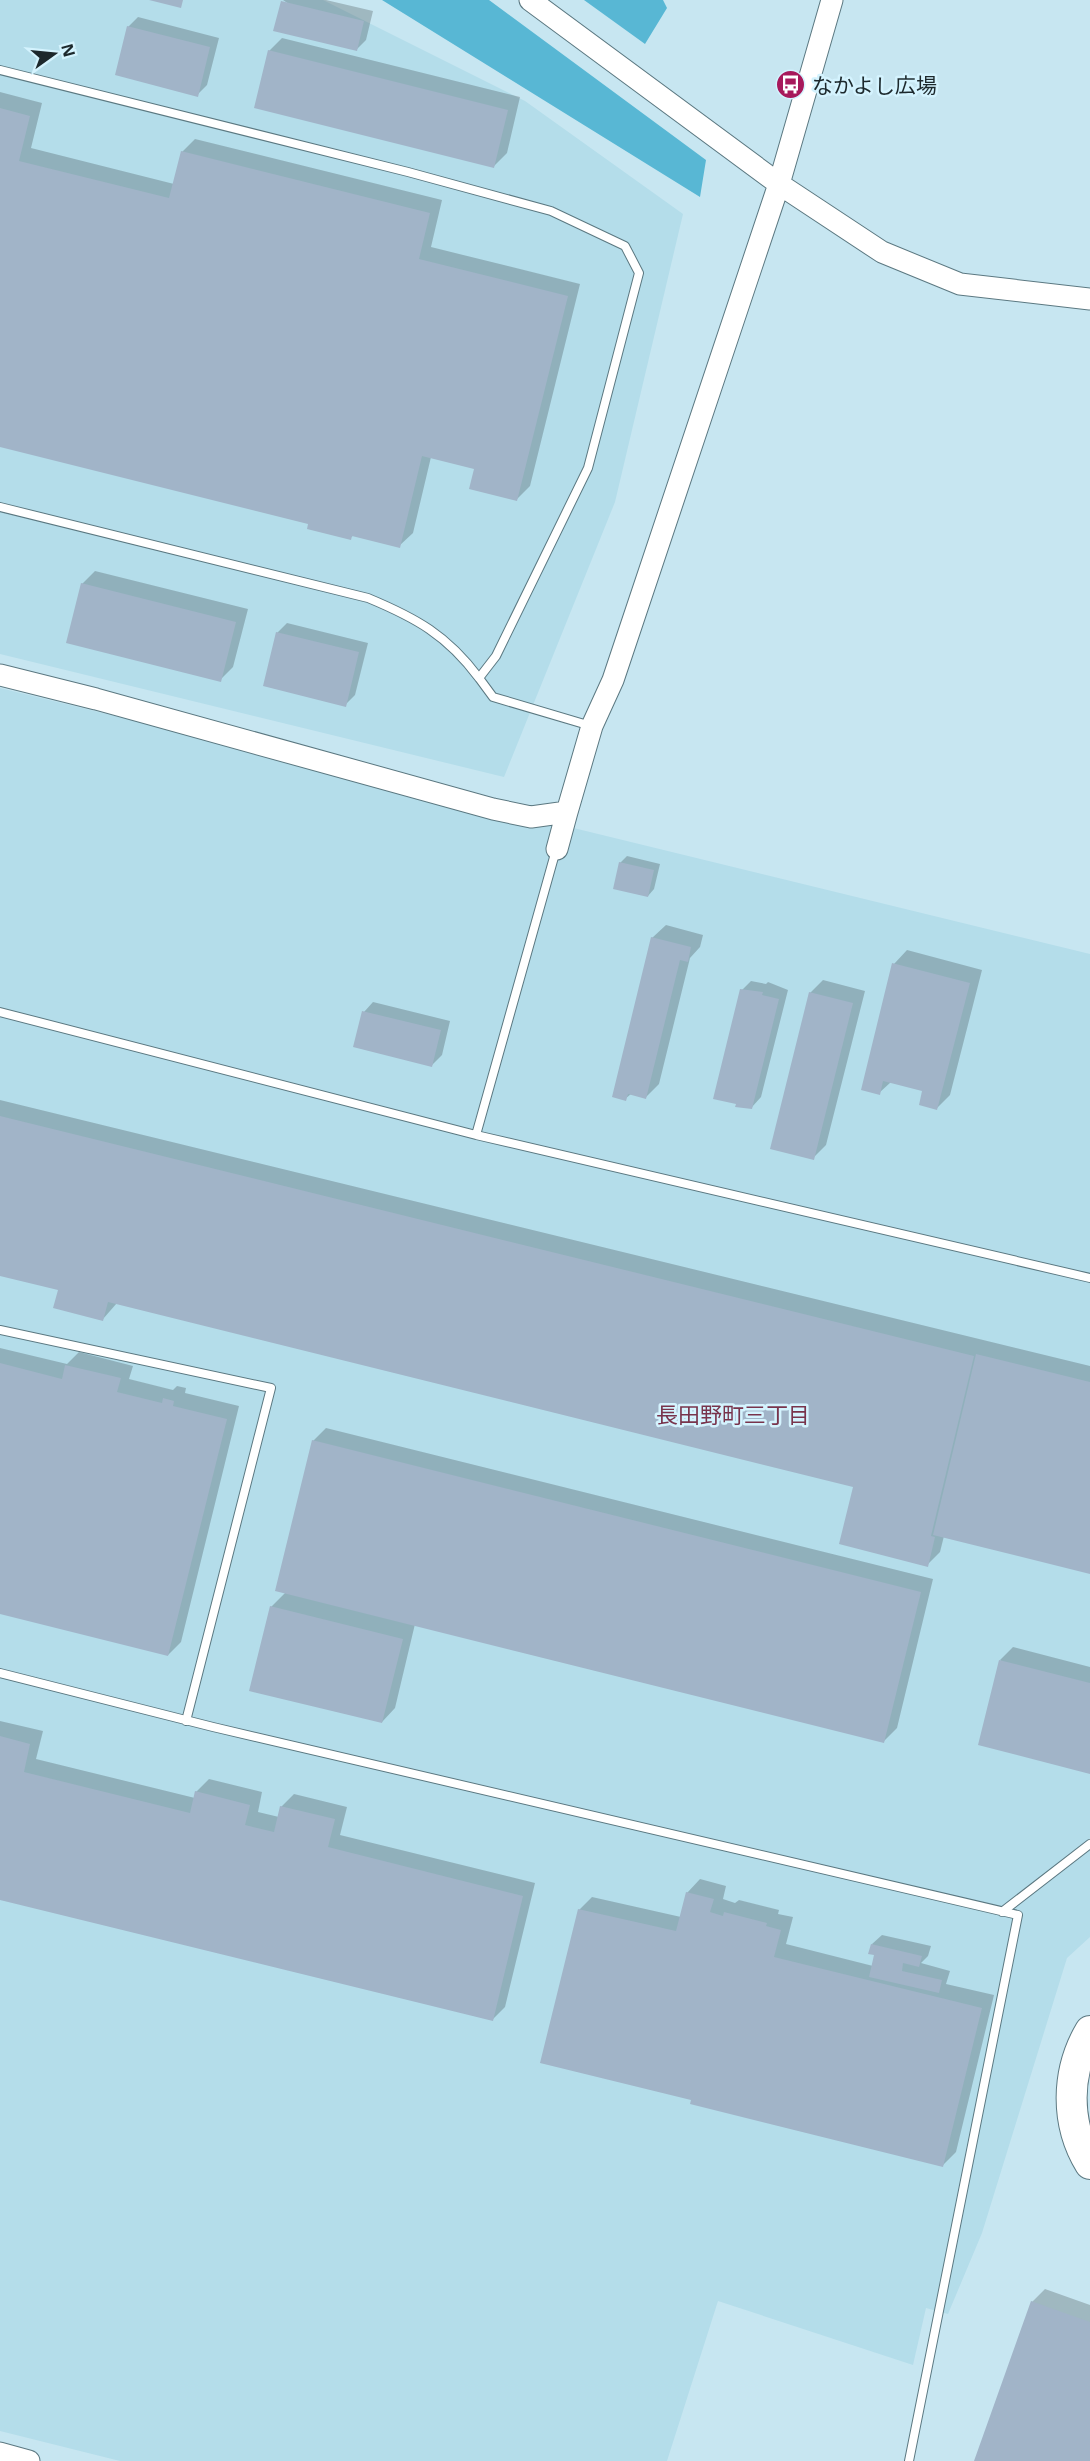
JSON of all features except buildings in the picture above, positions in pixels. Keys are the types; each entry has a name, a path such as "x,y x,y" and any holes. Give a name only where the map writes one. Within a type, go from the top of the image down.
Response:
{"highway":[{"path":"1090,2031 1072,2076 1072,2115 1083,2153 1090,2164"}],"street":[{"path":"530,0 779,184 882,252 960,284 1090,299"},
{"path":"556,849 592,726 617,669 779,184 832,0"},
{"path":"0,675 96,699 493,809 531,817 567,812"},
{"path":"0,2454 29,2461"}],"lane":[{"path":"0,70 408,172 551,211 626,246 639,273 588,468 496,656 479,678"},
{"path":"0,507 368,598 415,617 438,634 479,678 493,697 592,726"},
{"path":"476,1135 556,849"},
{"path":"0,1012 476,1135 1090,1278"},
{"path":"0,1330 271,1388 186,1720"},
{"path":"0,1673 186,1720 1018,1915 909,2461"},
{"path":"1002,1912 1090,1844"}],"shaded area":[{"path":"0,0 323,0 525,101 683,214 615,502 504,777 0,654"},
{"path":"382,0 489,0 706,160 700,197"},
{"path":"584,0 663,0 667,8 645,44"},
{"path":"0,688 1090,954 1090,1937 1067,1958 982,2233 948,2314 926,2308 913,2365 718,2301 667,2461 120,2461 0,2431"}],"place":[{"name":"なかよし広場","path":"791,85"}],"district":[{"name":"長田野町三丁目","path":"733,1414"}]}
